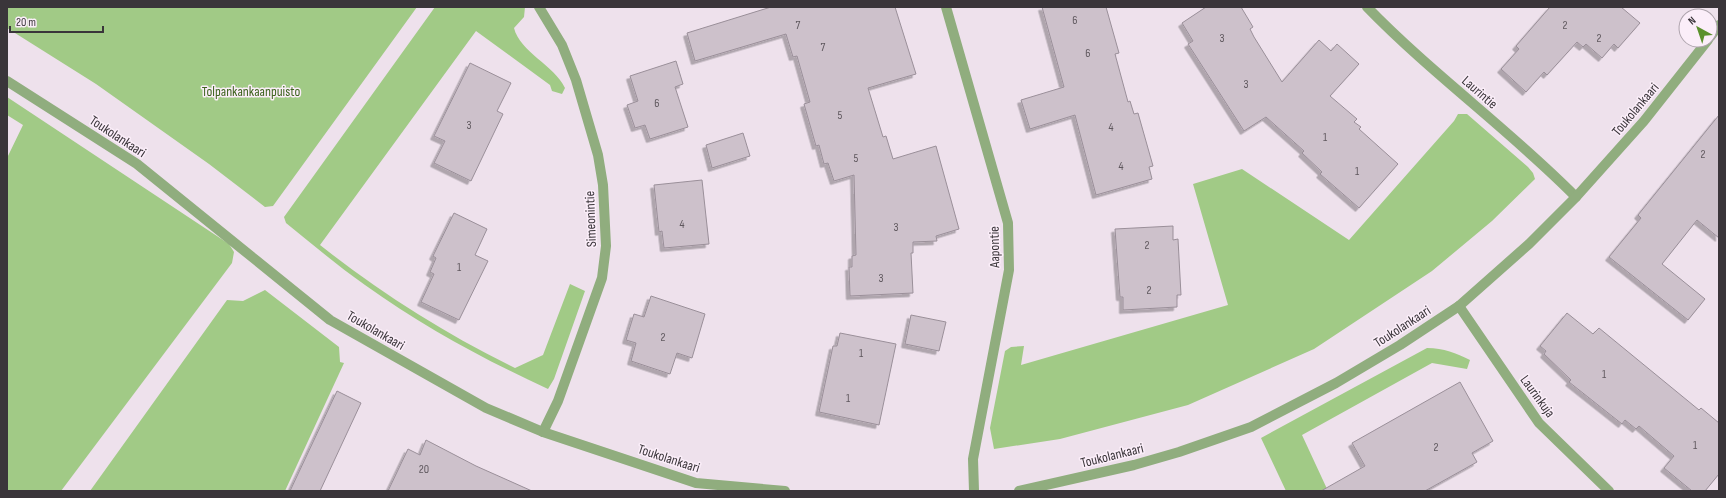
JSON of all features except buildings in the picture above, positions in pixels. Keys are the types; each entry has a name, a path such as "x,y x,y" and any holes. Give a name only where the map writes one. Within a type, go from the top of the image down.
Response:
{"street":[{"name":"Simeonintie","path":"539,7 562,45 568,59 576,80 596,147 603,185 606,246 602,278 558,401 543,432"},
{"name":"Aapontie","path":"946,7 1008,223 1010,240 1009,270 973,460 974,491"},
{"name":"Laurintie","path":"1367,7 1457,90 1552,173 1576,197"},
{"name":"Toukolankaari","path":"1019,491 1134,465 1179,452 1250,427 1336,383 1400,346 1459,306 1529,244 1576,197 1644,122 1702,48"},
{"name":"Toukolankaari","path":"7,81 137,164 330,320 486,408 543,432 696,482 785,491"},
{"name":"Laurinkuja","path":"1459,306 1539,423 1609,491"}],"green space":[{"name":"Tolpankankaanpuisto","path":"7,7 417,7 273,206 265,207 209,164 96,84 7,28"},
{"path":"435,7 525,7 524,17 514,28 517,37 553,72 565,88 562,94 552,91 550,85 476,31 320,245 343,263 414,312 463,341 515,368 543,355 570,284 585,291 554,379 548,389 454,342 387,300 355,278 315,247 286,223 284,217"},
{"path":"7,97 229,244 234,252 232,263 61,491 7,491 7,158 23,125 7,115"},
{"path":"1458,114 1467,114 1528,167 1533,173 1535,179 1492,221 1432,271 1314,349 1188,405 1060,439 994,449 990,428 1005,351 1011,347 1024,346 1021,365 1228,305 1193,184 1242,169 1349,240 1454,121"},
{"path":"265,290 339,347 340,362 344,363 285,491 90,491 227,300 243,301"},
{"path":"1427,348 1450,351 1470,360 1467,369 1432,363 1302,435 1328,491 1286,491 1261,438"}]}
